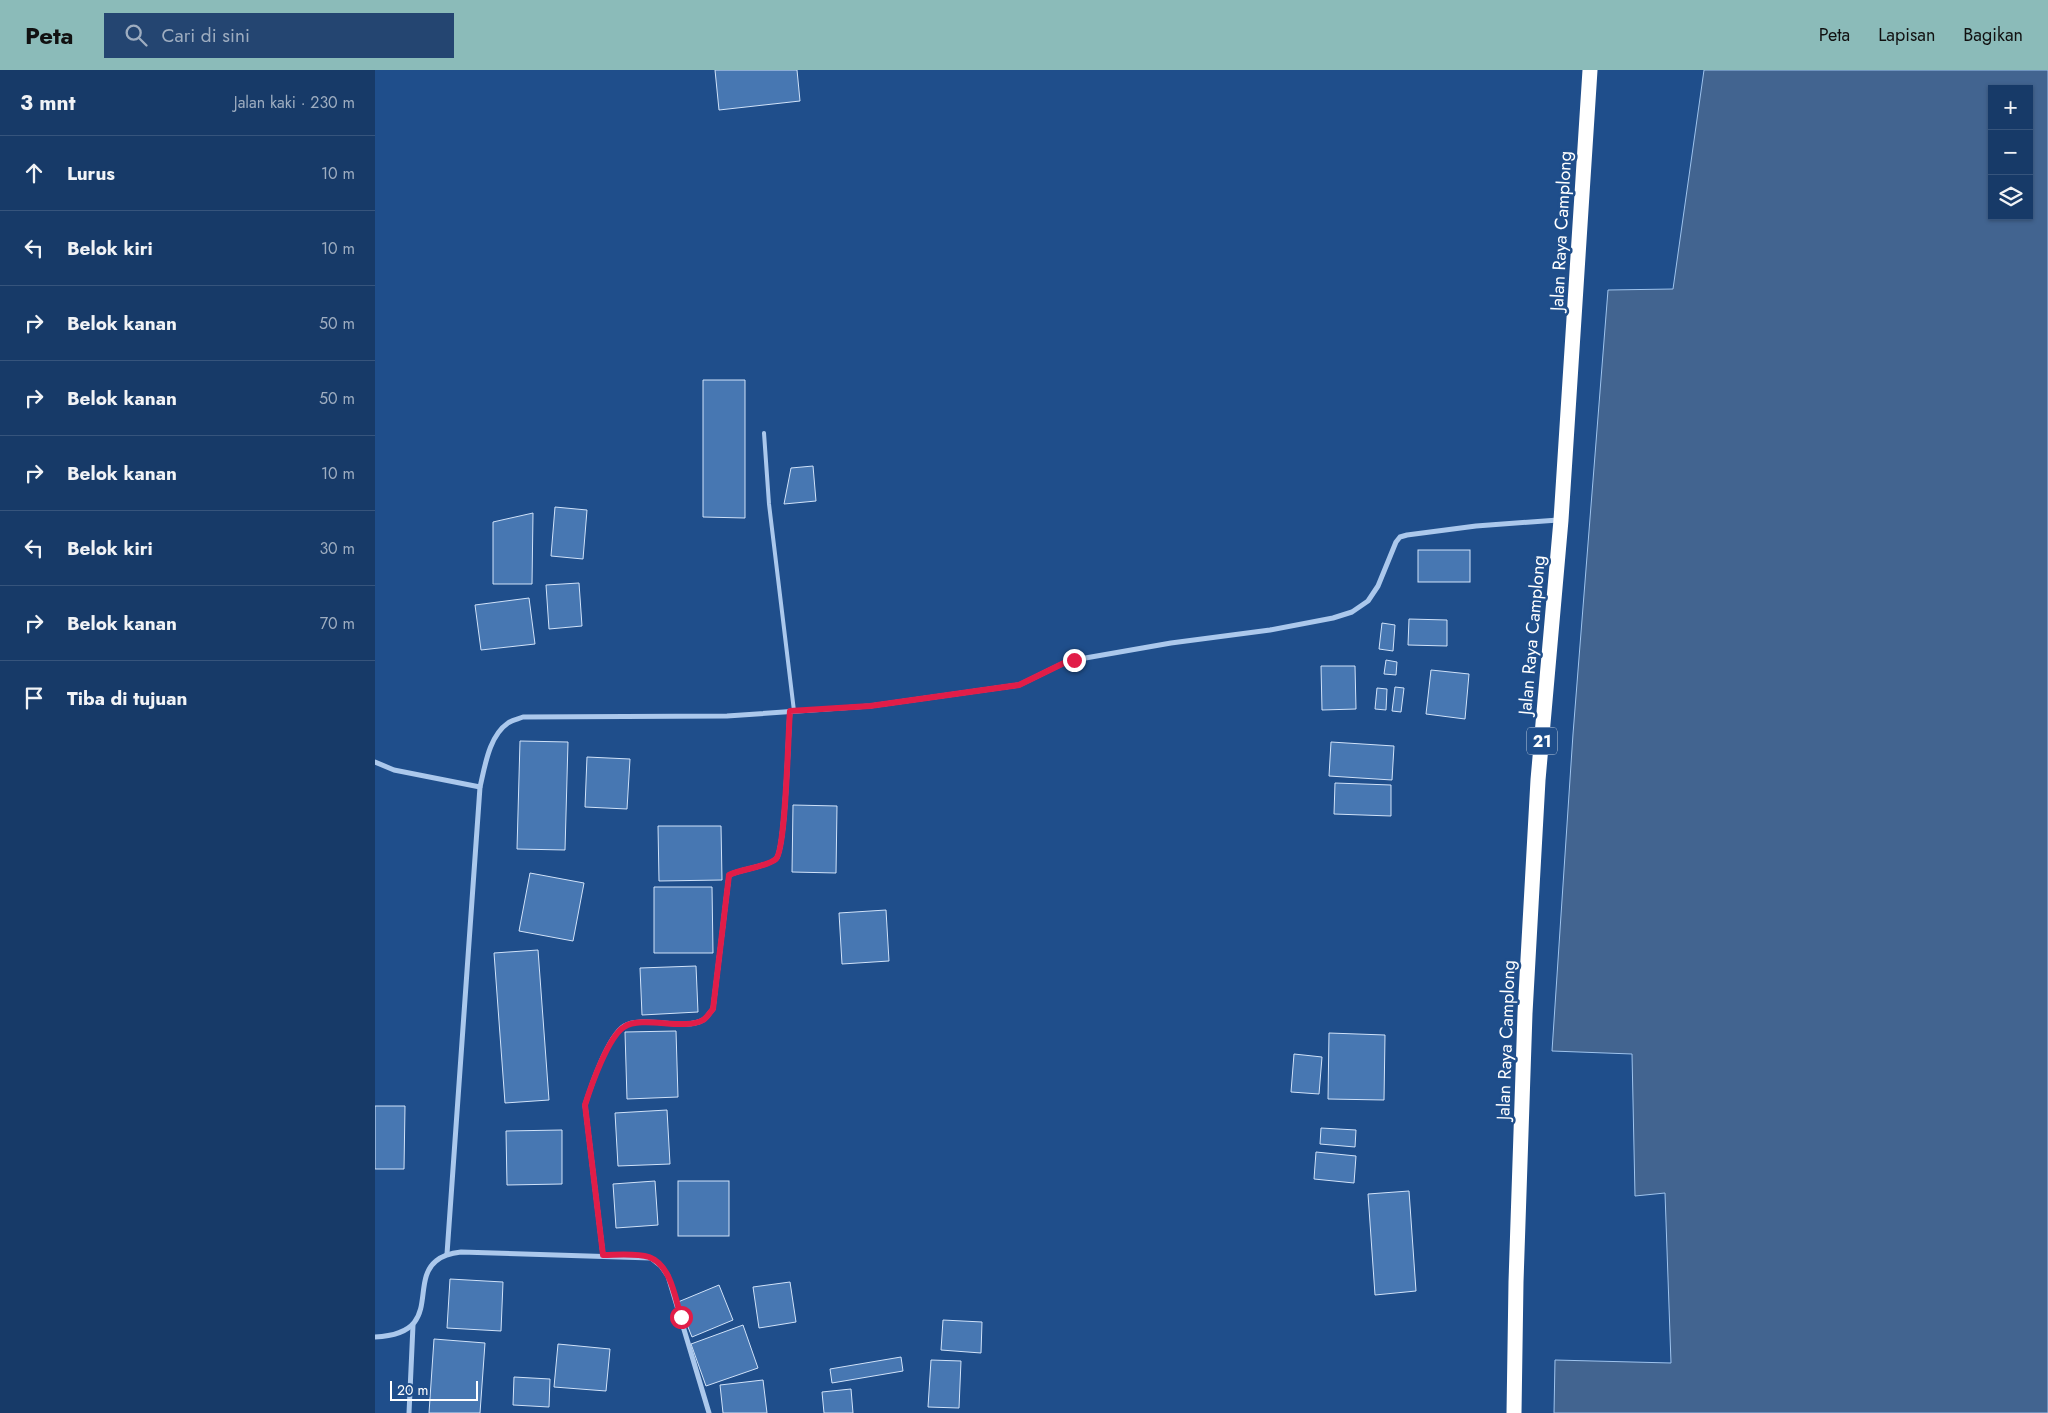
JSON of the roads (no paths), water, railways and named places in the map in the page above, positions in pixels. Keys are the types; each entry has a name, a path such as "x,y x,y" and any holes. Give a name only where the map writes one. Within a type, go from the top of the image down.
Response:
{"highway":[{"name":"Jalan Raya Camplong","path":"1514,1413 1515,1282 1526,1003 1538,780 1561,520 1590,70"}],"street":[{"path":"447,1254 480,787 489,753 497,734 509,722 523,717 727,716 870,706 1019,685 1074,660 1171,643 1270,630 1333,618 1352,612 1367,602 1378,586 1396,542 1400,537 1476,526 1561,520"},
{"path":"603,1255 585,1105 592,1082 614,1037 624,1026 634,1023 695,1023 705,1020 713,1009 729,875 775,860 779,855 783,833 792,711"},
{"path":"375,762 394,770 480,787"},
{"path":"409,1413 413,1325 421,1310 427,1274 434,1262 447,1254 461,1252 651,1258 661,1266 668,1276 709,1413"},
{"path":"375,1337 400,1332 413,1325"}],"lane":[{"path":"764,433 769,504 792,711"}],"water":[{"path":"1704,70 2048,70 2048,1413 1554,1413 1555,1360 1671,1363 1665,1193 1635,1196 1632,1054 1552,1051 1573,734 1608,290 1673,289"}]}
